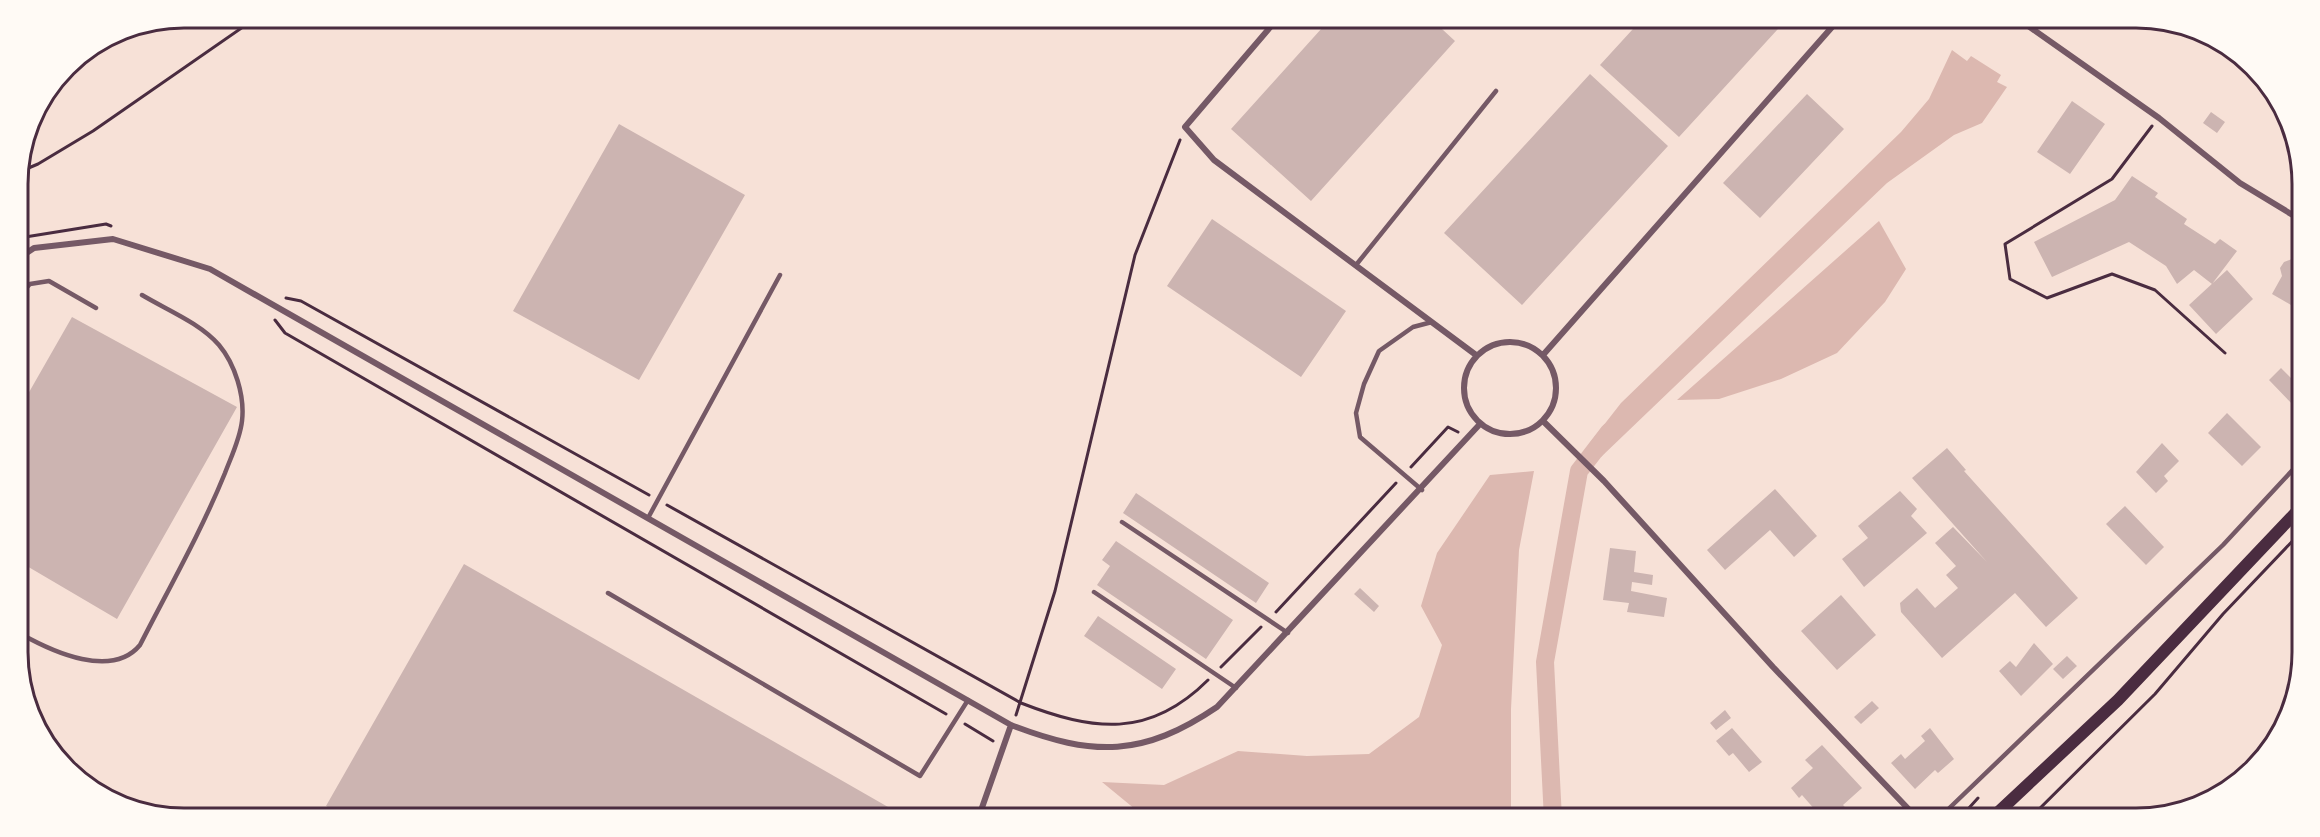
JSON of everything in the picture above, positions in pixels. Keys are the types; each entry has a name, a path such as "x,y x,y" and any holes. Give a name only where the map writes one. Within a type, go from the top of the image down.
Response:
{"main road":[{"path":"2003,808 2118,700 2292,517"}],"street":[{"path":"1269,28 1185,127 1214,159 1476,355"},
{"path":"1543,355 1831,28"},
{"path":"2030,28 2159,118 2240,183 2292,215"},
{"path":"29,251 34,248 113,238 210,269 1011,725 1045,738 1087,747 1121,748 1159,739 1190,726 1217,707 1422,490 1480,424"},
{"path":"1502,341 1532,346 1543,355 1552,367 1556,388 1551,409 1543,421 1532,429 1512,434 1492,431 1480,424 1468,409 1463,390 1466,371 1476,355 1488,346 1502,341"},
{"path":"1543,421 1605,481 1773,667 1908,808"},
{"path":"982,808 1011,725"}],"lane":[{"path":"1356,266 1496,91"},
{"path":"648,518 780,275"},
{"path":"29,285 49,280 96,308"},
{"path":"28,638 52,652 67,656 113,661 125,659 133,654 140,645 216,495 231,457 242,419 239,391 231,363 207,334 142,295"},
{"path":"1422,490 1360,437 1356,413 1364,384 1379,351 1413,327 1432,322"},
{"path":"1949,808 2223,545 2292,471"},
{"path":"1122,522 1288,633"},
{"path":"608,592 920,776 968,700"},
{"path":"1094,592 1236,688"}],"path":[{"path":"30,168 93,131 240,29"},
{"path":"2159,118 2112,179 2005,244 2010,279 2047,297 2112,274 2155,290 2225,353"},
{"path":"1011,725 1022,703 1055,591 1135,255 1185,127"},
{"path":"279,297 301,301 1022,703 1063,719 1115,726 1159,715 1196,693 1268,620 1448,427 1470,438"},
{"path":"271,314 285,333 1002,746"},
{"path":"2040,808 2155,694 2223,614 2292,542"},
{"path":"1971,808 1975,804"}],"shaded area":[{"path":"1952,50 1967,61 1971,56 2001,75 1997,82 2007,87 1982,123 1954,135 1887,183 1601,457 1589,444 1621,403 1901,132 1929,99"},
{"path":"1879,221 1906,269 1885,302 1837,353 1781,379 1719,399 1677,400"},
{"path":"1534,471 1519,550 1511,709 1511,808 1134,808 1102,782 1164,785 1238,751 1307,756 1369,754 1419,717 1442,645 1421,606 1437,553 1490,475"}],"building":[{"path":"1322,28 1441,28 1455,41 1311,201 1231,129"},
{"path":"1634,28 1779,28 1679,137 1600,65"},
{"path":"1590,74 1668,146 1522,305 1444,233"},
{"path":"1807,94 1844,129 1760,218 1723,183"},
{"path":"2072,101 2105,124 2070,174 2037,152"},
{"path":"2211,112 2225,122 2217,133 2203,123"},
{"path":"619,124 745,195 639,380 513,311"},
{"path":"2132,176 2158,193 2155,197 2187,219 2184,224 2215,244 2220,239 2237,251 2212,284 2194,270 2177,284 2166,266 2129,242 2052,277 2034,242 2115,200"},
{"path":"1212,219 1346,311 1301,377 1167,286"},
{"path":"2292,259 2291,305 2272,294 2282,276 2280,268 2284,262"},
{"path":"2227,270 2253,299 2216,334 2189,305"},
{"path":"72,317 237,407 117,619 28,567 29,393"},
{"path":"2281,368 2292,379 2292,404 2269,380"},
{"path":"2227,413 2261,447 2242,466 2208,433"},
{"path":"2162,443 2179,461 2164,476 2168,481 2156,493 2136,472"},
{"path":"1947,448 1966,470 1964,471 2078,598 2046,627 2015,593 1942,658 1901,612 1900,603 1917,588 1935,608 1958,588 1946,575 1956,566 1935,543 1953,527 1987,562 1912,478"},
{"path":"1775,489 1817,536 1794,557 1770,530 1725,570 1707,550"},
{"path":"1900,491 1917,509 1911,516 1927,533 1864,587 1842,559 1868,538 1858,526"},
{"path":"1136,493 1269,583 1256,603 1123,513"},
{"path":"2125,506 2164,547 2146,565 2106,524"},
{"path":"1116,541 1233,620 1206,659 1097,585 1110,566 1102,560"},
{"path":"1610,548 1636,551 1634,572 1653,575 1652,585 1632,582 1631,591 1667,598 1664,617 1627,612 1629,603 1603,600"},
{"path":"464,564 890,808 329,808 326,806"},
{"path":"1360,588 1379,606 1374,612 1354,594"},
{"path":"1841,595 1876,635 1837,670 1801,631"},
{"path":"1098,616 1176,669 1162,689 1084,636"},
{"path":"2034,643 2053,664 2021,696 1999,671 2010,661 2016,667"},
{"path":"2067,656 2077,666 2063,679 2053,669"},
{"path":"1872,701 1879,708 1861,724 1854,717"},
{"path":"1725,710 1731,718 1716,730 1710,723"},
{"path":"1732,728 1762,762 1749,772 1733,753 1729,756 1716,741"},
{"path":"1930,728 1954,759 1938,773 1935,770 1915,789 1891,763 1901,754 1905,759 1925,741 1921,736"},
{"path":"1822,745 1862,788 1843,805 1846,808 1813,808 1802,795 1799,798 1791,788 1813,768 1805,760"}],"waterway":[{"path":"1552,808 1545,662 1579,471 1609,432"}]}
